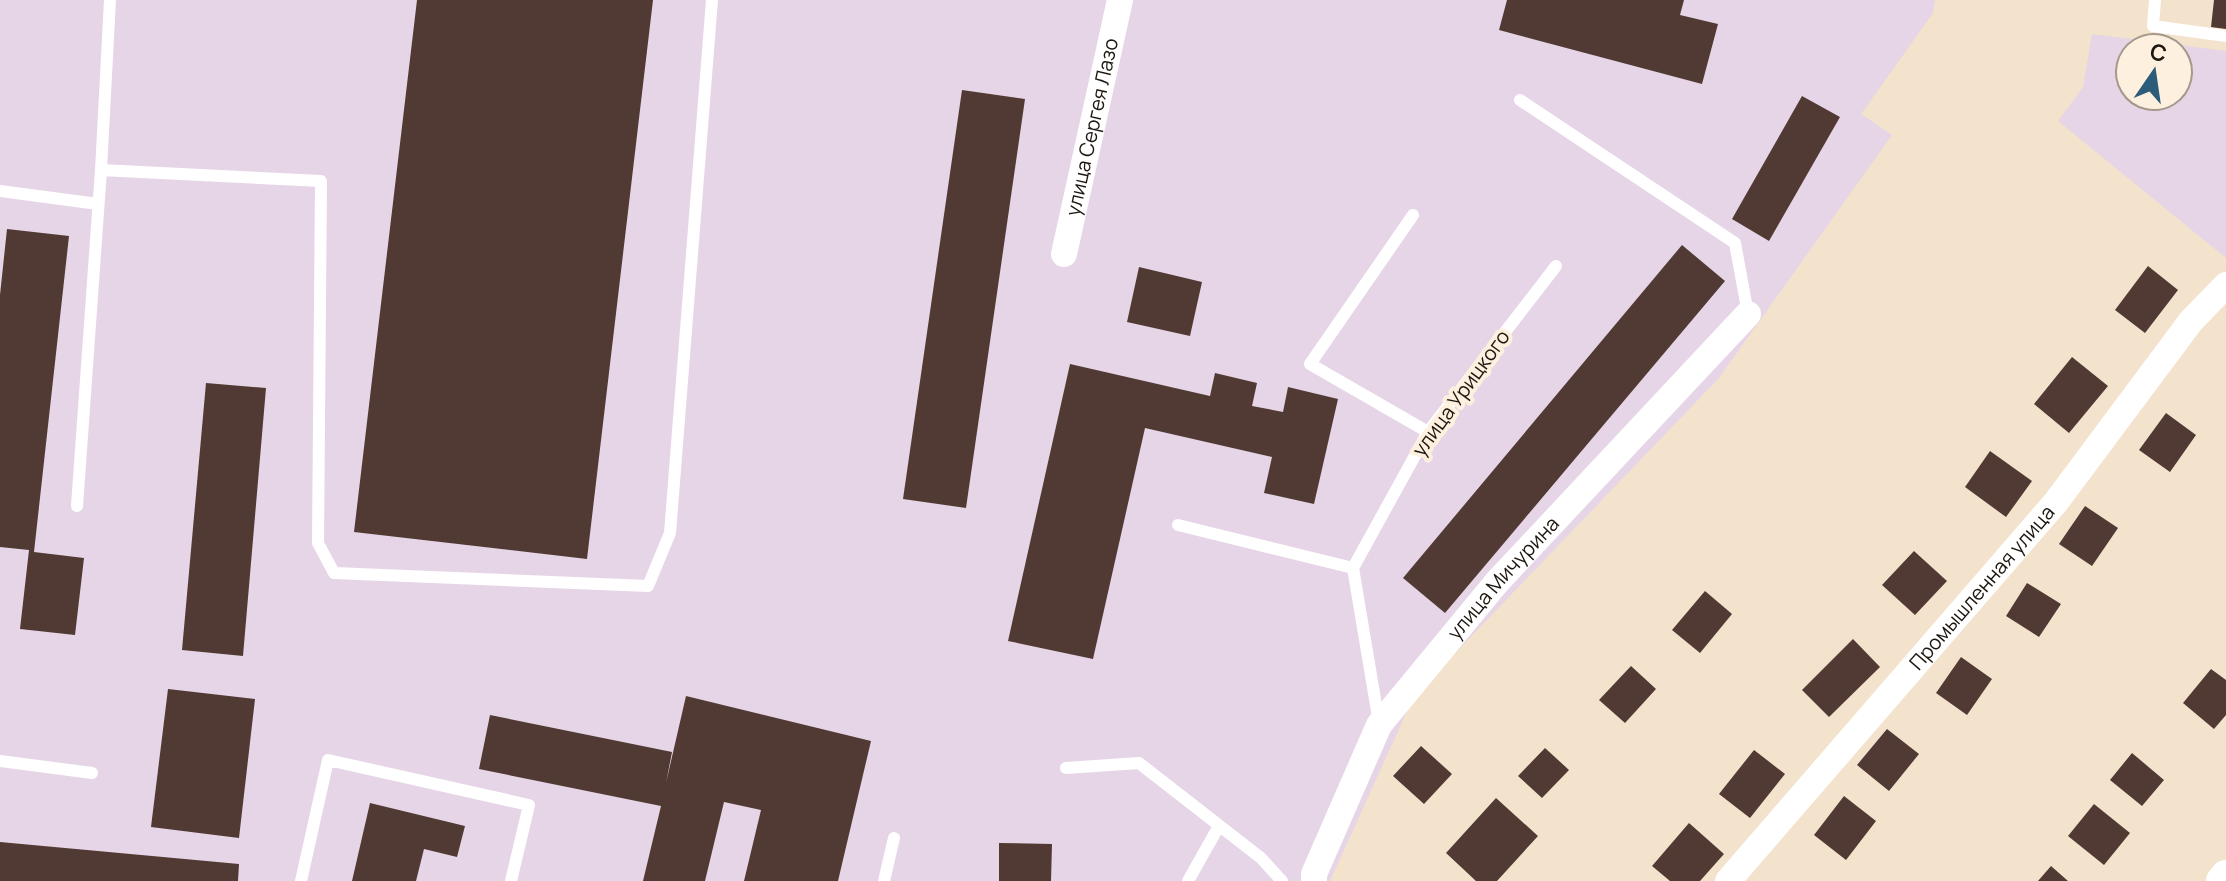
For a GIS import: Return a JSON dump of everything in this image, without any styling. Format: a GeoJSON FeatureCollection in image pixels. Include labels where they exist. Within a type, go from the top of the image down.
{"type":"FeatureCollection","features":[{"type":"Feature","properties":{"kind":"street","name":"улица Сергея Лазо"},"geometry":{"type":"LineString","coordinates":[[1064,254],[1120,0]]}},
{"type":"Feature","properties":{"kind":"street","name":"Промышленная улица"},"geometry":{"type":"LineString","coordinates":[[1728,881],[2056,502],[2191,321],[2226,285]]}},
{"type":"Feature","properties":{"kind":"street","name":"улица Мичурина"},"geometry":{"type":"LineString","coordinates":[[1314,881],[1314,874],[1379,725],[1497,582],[1748,314]]}},
{"type":"Feature","properties":{"kind":"street"},"geometry":{"type":"LineString","coordinates":[[2222,881],[2226,876]]}},
{"type":"Feature","properties":{"kind":"lane"},"geometry":{"type":"LineString","coordinates":[[77,506],[110,0]]}},
{"type":"Feature","properties":{"kind":"lane"},"geometry":{"type":"LineString","coordinates":[[101,170],[321,181],[318,543],[334,573],[648,586],[670,533],[712,0]]}},
{"type":"Feature","properties":{"kind":"lane"},"geometry":{"type":"LineString","coordinates":[[2155,0],[2153,26],[2226,36]]}},
{"type":"Feature","properties":{"kind":"lane"},"geometry":{"type":"LineString","coordinates":[[1520,100],[1735,243],[1748,314]]}},
{"type":"Feature","properties":{"kind":"lane"},"geometry":{"type":"LineString","coordinates":[[0,191],[98,204]]}},
{"type":"Feature","properties":{"kind":"lane"},"geometry":{"type":"LineString","coordinates":[[1413,215],[1310,364],[1428,432]]}},
{"type":"Feature","properties":{"kind":"lane","name":"улица Урицкого"},"geometry":{"type":"LineString","coordinates":[[1353,568],[1428,432],[1556,266]]}},
{"type":"Feature","properties":{"kind":"lane"},"geometry":{"type":"LineString","coordinates":[[1178,525],[1353,568],[1379,725]]}},
{"type":"Feature","properties":{"kind":"lane"},"geometry":{"type":"LineString","coordinates":[[301,881],[328,760],[529,805],[511,881]]}},
{"type":"Feature","properties":{"kind":"lane"},"geometry":{"type":"LineString","coordinates":[[0,761],[92,773]]}},
{"type":"Feature","properties":{"kind":"lane"},"geometry":{"type":"LineString","coordinates":[[1066,768],[1139,763],[1261,858],[1282,881]]}},
{"type":"Feature","properties":{"kind":"lane"},"geometry":{"type":"LineString","coordinates":[[1188,881],[1219,826]]}},
{"type":"Feature","properties":{"kind":"lane"},"geometry":{"type":"LineString","coordinates":[[884,881],[894,838]]}},
{"type":"Feature","properties":{"kind":"shaded area"},"geometry":{"type":"Polygon","coordinates":[[[0,0],[1935,0],[1933,13],[1861,114],[1892,135],[1719,378],[1414,696],[1330,881],[0,881],[0,0]]]}},
{"type":"Feature","properties":{"kind":"shaded area"},"geometry":{"type":"Polygon","coordinates":[[[2092,34],[2114,37],[2114,112],[2194,112],[2194,47],[2226,51],[2226,258],[2058,121],[2083,87],[2092,34]]]}},
{"type":"Feature","properties":{"kind":"building"},"geometry":{"type":"Polygon","coordinates":[[[417,0],[653,0],[587,559],[354,532],[417,0]]]}},
{"type":"Feature","properties":{"kind":"building"},"geometry":{"type":"Polygon","coordinates":[[[1507,0],[1684,0],[1680,15],[1718,24],[1702,84],[1499,30],[1507,0]]]}},
{"type":"Feature","properties":{"kind":"building"},"geometry":{"type":"Polygon","coordinates":[[[2214,0],[2226,0],[2226,29],[2211,27],[2214,0]]]}},
{"type":"Feature","properties":{"kind":"building"},"geometry":{"type":"Polygon","coordinates":[[[962,90],[1025,99],[966,508],[903,499],[962,90]]]}},
{"type":"Feature","properties":{"kind":"building"},"geometry":{"type":"Polygon","coordinates":[[[1802,96],[1840,117],[1769,241],[1732,219],[1802,96]]]}},
{"type":"Feature","properties":{"kind":"building"},"geometry":{"type":"Polygon","coordinates":[[[7,229],[69,236],[34,552],[84,558],[75,635],[20,629],[29,550],[0,547],[0,295],[7,229]]]}},
{"type":"Feature","properties":{"kind":"building"},"geometry":{"type":"Polygon","coordinates":[[[1682,245],[1725,281],[1445,613],[1403,578],[1682,245]]]}},
{"type":"Feature","properties":{"kind":"building"},"geometry":{"type":"Polygon","coordinates":[[[2148,266],[2178,290],[2145,333],[2115,310],[2148,266]]]}},
{"type":"Feature","properties":{"kind":"building"},"geometry":{"type":"Polygon","coordinates":[[[1139,267],[1202,282],[1190,336],[1127,322],[1139,267]]]}},
{"type":"Feature","properties":{"kind":"building"},"geometry":{"type":"Polygon","coordinates":[[[2072,357],[2108,386],[2069,433],[2034,404],[2072,357]]]}},
{"type":"Feature","properties":{"kind":"building"},"geometry":{"type":"Polygon","coordinates":[[[1070,364],[1210,396],[1215,373],[1257,383],[1252,406],[1283,412],[1288,387],[1338,399],[1314,504],[1264,493],[1272,457],[1145,428],[1093,659],[1008,641],[1070,364]]]}},
{"type":"Feature","properties":{"kind":"building"},"geometry":{"type":"Polygon","coordinates":[[[206,383],[266,388],[243,656],[182,650],[206,383]]]}},
{"type":"Feature","properties":{"kind":"building"},"geometry":{"type":"Polygon","coordinates":[[[2166,413],[2196,435],[2170,472],[2139,450],[2166,413]]]}},
{"type":"Feature","properties":{"kind":"building"},"geometry":{"type":"Polygon","coordinates":[[[1990,451],[2032,481],[2006,517],[1965,487],[1990,451]]]}},
{"type":"Feature","properties":{"kind":"building"},"geometry":{"type":"Polygon","coordinates":[[[2085,506],[2118,528],[2092,566],[2059,544],[2085,506]]]}},
{"type":"Feature","properties":{"kind":"building"},"geometry":{"type":"Polygon","coordinates":[[[1914,551],[1947,581],[1915,615],[1882,585],[1914,551]]]}},
{"type":"Feature","properties":{"kind":"building"},"geometry":{"type":"Polygon","coordinates":[[[2027,583],[2061,604],[2039,637],[2006,616],[2027,583]]]}},
{"type":"Feature","properties":{"kind":"building"},"geometry":{"type":"Polygon","coordinates":[[[1705,591],[1732,614],[1700,653],[1672,630],[1705,591]]]}},
{"type":"Feature","properties":{"kind":"building"},"geometry":{"type":"Polygon","coordinates":[[[1853,639],[1880,667],[1829,717],[1802,690],[1853,639]]]}},
{"type":"Feature","properties":{"kind":"building"},"geometry":{"type":"Polygon","coordinates":[[[1961,657],[1992,679],[1967,715],[1936,693],[1961,657]]]}},
{"type":"Feature","properties":{"kind":"building"},"geometry":{"type":"Polygon","coordinates":[[[1631,666],[1656,689],[1625,723],[1599,700],[1631,666]]]}},
{"type":"Feature","properties":{"kind":"building"},"geometry":{"type":"Polygon","coordinates":[[[2211,669],[2226,680],[2226,715],[2214,729],[2183,703],[2211,669]]]}},
{"type":"Feature","properties":{"kind":"building"},"geometry":{"type":"Polygon","coordinates":[[[168,689],[255,699],[239,838],[151,827],[168,689]]]}},
{"type":"Feature","properties":{"kind":"building"},"geometry":{"type":"Polygon","coordinates":[[[686,696],[871,741],[838,881],[744,881],[761,810],[724,802],[705,881],[643,881],[661,806],[479,769],[490,715],[672,752],[666,783],[686,696]]]}},
{"type":"Feature","properties":{"kind":"building"},"geometry":{"type":"Polygon","coordinates":[[[1887,729],[1919,754],[1889,791],[1857,765],[1887,729]]]}},
{"type":"Feature","properties":{"kind":"building"},"geometry":{"type":"Polygon","coordinates":[[[1421,746],[1452,774],[1424,804],[1393,776],[1421,746]]]}},
{"type":"Feature","properties":{"kind":"building"},"geometry":{"type":"Polygon","coordinates":[[[1545,748],[1569,770],[1542,798],[1518,776],[1545,748]]]}},
{"type":"Feature","properties":{"kind":"building"},"geometry":{"type":"Polygon","coordinates":[[[1754,750],[1785,774],[1750,818],[1719,794],[1754,750]]]}},
{"type":"Feature","properties":{"kind":"building"},"geometry":{"type":"Polygon","coordinates":[[[2132,753],[2164,780],[2142,806],[2110,780],[2132,753]]]}},
{"type":"Feature","properties":{"kind":"building"},"geometry":{"type":"Polygon","coordinates":[[[1844,796],[1876,821],[1846,860],[1814,835],[1844,796]]]}},
{"type":"Feature","properties":{"kind":"building"},"geometry":{"type":"Polygon","coordinates":[[[1496,798],[1538,836],[1497,881],[1476,881],[1446,853],[1496,798]]]}},
{"type":"Feature","properties":{"kind":"building"},"geometry":{"type":"Polygon","coordinates":[[[370,803],[465,826],[457,857],[424,849],[416,881],[352,881],[370,803]]]}},
{"type":"Feature","properties":{"kind":"building"},"geometry":{"type":"Polygon","coordinates":[[[2094,804],[2130,833],[2104,865],[2068,836],[2094,804]]]}},
{"type":"Feature","properties":{"kind":"building"},"geometry":{"type":"Polygon","coordinates":[[[1689,823],[1724,854],[1700,881],[1670,881],[1652,866],[1689,823]]]}},
{"type":"Feature","properties":{"kind":"building"},"geometry":{"type":"Polygon","coordinates":[[[0,842],[239,864],[238,881],[0,881],[0,842]]]}},
{"type":"Feature","properties":{"kind":"building"},"geometry":{"type":"Polygon","coordinates":[[[999,843],[1052,844],[1051,881],[999,881],[999,843]]]}},
{"type":"Feature","properties":{"kind":"building"},"geometry":{"type":"Polygon","coordinates":[[[2051,866],[2068,881],[2038,881],[2051,866]]]}}]}
